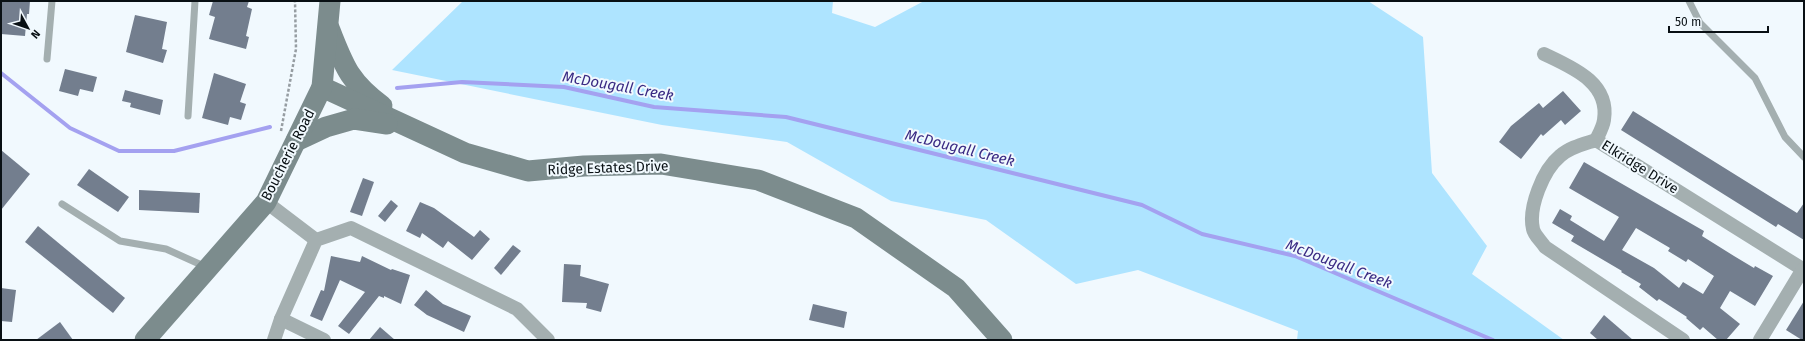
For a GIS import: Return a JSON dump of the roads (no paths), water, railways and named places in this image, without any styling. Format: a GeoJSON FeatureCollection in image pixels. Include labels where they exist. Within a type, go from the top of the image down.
{"type":"FeatureCollection","features":[{"type":"Feature","properties":{"kind":"street","name":"Boucherie Road"},"geometry":{"type":"LineString","coordinates":[[145,340],[266,202],[288,138],[322,87],[330,1]]}},
{"type":"Feature","properties":{"kind":"street"},"geometry":{"type":"LineString","coordinates":[[328,26],[351,78],[364,93],[409,127]]}},
{"type":"Feature","properties":{"kind":"street"},"geometry":{"type":"LineString","coordinates":[[1544,54],[1585,75],[1597,88],[1604,103],[1604,120],[1596,140]]}},
{"type":"Feature","properties":{"kind":"street","name":"Ridge Estates Drive"},"geometry":{"type":"LineString","coordinates":[[322,87],[465,153],[528,172],[584,166],[661,164],[758,180],[856,218],[956,288],[1002,340]]}},
{"type":"Feature","properties":{"kind":"street"},"geometry":{"type":"LineString","coordinates":[[288,138],[354,119],[409,127]]}},
{"type":"Feature","properties":{"kind":"street","name":"Elkridge Drive"},"geometry":{"type":"LineString","coordinates":[[1683,340],[1545,247],[1533,230],[1532,207],[1545,175],[1559,156],[1578,146],[1596,140],[1804,269],[1760,340]]}},
{"type":"Feature","properties":{"kind":"street"},"geometry":{"type":"LineString","coordinates":[[266,202],[316,240]]}},
{"type":"Feature","properties":{"kind":"street"},"geometry":{"type":"LineString","coordinates":[[274,340],[281,319],[316,240],[351,228],[517,309],[548,340]]}},
{"type":"Feature","properties":{"kind":"street"},"geometry":{"type":"LineString","coordinates":[[281,319],[324,340]]}},
{"type":"Feature","properties":{"kind":"lane"},"geometry":{"type":"LineString","coordinates":[[47,59],[52,1]]}},
{"type":"Feature","properties":{"kind":"lane"},"geometry":{"type":"LineString","coordinates":[[188,116],[195,1]]}},
{"type":"Feature","properties":{"kind":"lane"},"geometry":{"type":"LineString","coordinates":[[1689,1],[1700,23],[1755,78],[1785,137],[1804,157]]}},
{"type":"Feature","properties":{"kind":"lane"},"geometry":{"type":"LineString","coordinates":[[62,204],[120,241],[166,249],[208,268]]}},
{"type":"Feature","properties":{"kind":"waterway","name":"McDougall Creek"},"geometry":{"type":"LineString","coordinates":[[1,73],[70,128],[119,151],[174,151],[270,127]]}},
{"type":"Feature","properties":{"kind":"waterway","name":"McDougall Creek"},"geometry":{"type":"LineString","coordinates":[[397,88],[462,82],[564,87],[654,107],[786,117],[1142,205],[1202,234],[1295,256],[1493,340]]}}]}
